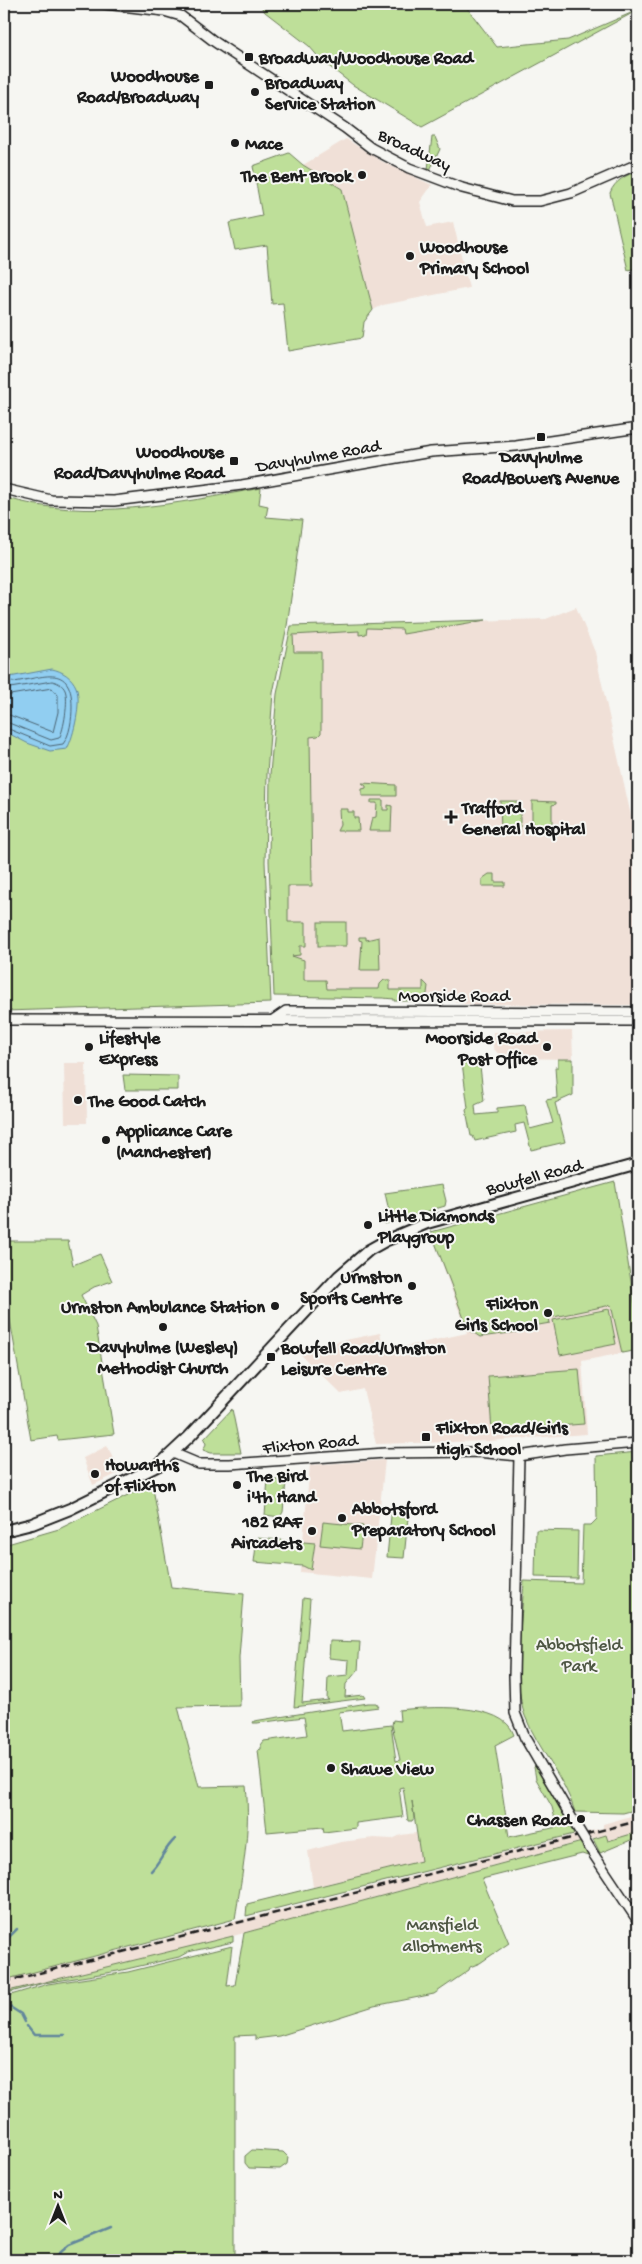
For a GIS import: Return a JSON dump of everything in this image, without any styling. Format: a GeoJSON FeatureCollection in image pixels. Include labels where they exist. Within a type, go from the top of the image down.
{"type":"FeatureCollection","features":[{"type":"Feature","properties":{"kind":"main road","name":"Bowfell Road"},"geometry":{"type":"LineString","coordinates":[[173,1454],[339,1276],[369,1250],[405,1231],[427,1223],[638,1164]]}},
{"type":"Feature","properties":{"kind":"main road"},"geometry":{"type":"LineString","coordinates":[[4,1531],[32,1524],[70,1509],[154,1467],[173,1454]]}},
{"type":"Feature","properties":{"kind":"street","name":"Broadway"},"geometry":{"type":"LineString","coordinates":[[105,4],[173,13],[204,31],[215,42],[377,152],[408,168],[462,188],[512,201],[540,201],[582,189],[638,164]]}},
{"type":"Feature","properties":{"kind":"street","name":"Davyhulme Road"},"geometry":{"type":"LineString","coordinates":[[4,489],[51,500],[114,501],[242,485],[431,452],[516,446],[638,428]]}},
{"type":"Feature","properties":{"kind":"street","name":"Moorside Road"},"geometry":{"type":"LineString","coordinates":[[4,1020],[273,1020],[348,1016],[634,1017]]}},
{"type":"Feature","properties":{"kind":"street","name":"Flixton Road"},"geometry":{"type":"LineString","coordinates":[[173,1454],[192,1462],[208,1465],[385,1453],[477,1452],[519,1456],[565,1449],[638,1442]]}},
{"type":"Feature","properties":{"kind":"street"},"geometry":{"type":"LineString","coordinates":[[519,1456],[514,1676],[515,1713],[525,1738],[577,1827],[638,1921]]}},
{"type":"Feature","properties":{"kind":"shaded area","name":"Woodhouse Primary School"},"geometry":{"type":"Polygon","coordinates":[[[346,139],[383,162],[432,185],[420,202],[427,227],[453,222],[469,288],[383,305],[373,310],[342,189],[303,165],[346,139]]]}},
{"type":"Feature","properties":{"kind":"shaded area","name":"Trafford General Hospital"},"geometry":{"type":"Polygon","coordinates":[[[576,607],[595,652],[637,843],[638,1005],[463,1004],[444,997],[429,996],[426,1001],[394,1001],[394,999],[383,998],[274,996],[269,861],[270,774],[277,694],[291,626],[546,619],[576,607]]]}},
{"type":"Feature","properties":{"kind":"shaded area"},"geometry":{"type":"Polygon","coordinates":[[[572,1031],[573,1059],[508,1058],[501,1057],[493,1048],[493,1032],[572,1031]]]}},
{"type":"Feature","properties":{"kind":"shaded area"},"geometry":{"type":"Polygon","coordinates":[[[64,1063],[86,1063],[87,1123],[65,1123],[64,1063]]]}},
{"type":"Feature","properties":{"kind":"shaded area","name":"Flixton Girls School"},"geometry":{"type":"Polygon","coordinates":[[[615,1182],[638,1325],[638,1350],[582,1361],[587,1434],[489,1441],[376,1444],[363,1389],[341,1394],[296,1350],[380,1333],[384,1351],[467,1333],[431,1232],[615,1182]]]}},
{"type":"Feature","properties":{"kind":"shaded area"},"geometry":{"type":"Polygon","coordinates":[[[107,1446],[121,1472],[93,1485],[83,1458],[107,1446]]]}},
{"type":"Feature","properties":{"kind":"shaded area","name":"Abbotsford Preparatory School"},"geometry":{"type":"Polygon","coordinates":[[[385,1460],[372,1579],[300,1572],[310,1465],[385,1460]]]}},
{"type":"Feature","properties":{"kind":"shaded area"},"geometry":{"type":"Polygon","coordinates":[[[638,1814],[638,1832],[607,1841],[605,1835],[233,1936],[4,1992],[4,1980],[603,1828],[603,1824],[638,1814]]]}},
{"type":"Feature","properties":{"kind":"shaded area"},"geometry":{"type":"Polygon","coordinates":[[[416,1833],[422,1861],[313,1887],[308,1851],[341,1842],[374,1838],[392,1839],[401,1835],[416,1833]]]}},
{"type":"Feature","properties":{"kind":"green space"},"geometry":{"type":"Polygon","coordinates":[[[259,4],[464,4],[497,47],[568,40],[638,10],[422,127],[353,85],[321,60],[309,46],[265,12],[259,4]]]}},
{"type":"Feature","properties":{"kind":"green space"},"geometry":{"type":"Polygon","coordinates":[[[432,137],[435,137],[440,149],[430,170],[428,169],[432,137]]]}},
{"type":"Feature","properties":{"kind":"green space"},"geometry":{"type":"Polygon","coordinates":[[[289,153],[303,165],[342,189],[373,310],[364,322],[362,338],[288,351],[283,303],[272,304],[267,245],[235,250],[229,223],[262,216],[253,166],[289,153]]]}},
{"type":"Feature","properties":{"kind":"green space"},"geometry":{"type":"Polygon","coordinates":[[[638,170],[638,268],[628,270],[610,193],[625,176],[638,170]]]}},
{"type":"Feature","properties":{"kind":"green space"},"geometry":{"type":"Polygon","coordinates":[[[261,488],[259,504],[268,506],[266,517],[302,520],[287,626],[273,693],[267,774],[265,862],[271,1003],[4,1011],[4,497],[35,505],[99,510],[165,504],[261,488]]]}},
{"type":"Feature","properties":{"kind":"green space"},"geometry":{"type":"Polygon","coordinates":[[[486,620],[403,634],[402,629],[367,628],[366,634],[359,635],[359,631],[293,635],[294,652],[321,652],[321,733],[318,736],[310,737],[312,886],[288,886],[288,922],[306,922],[306,946],[300,946],[300,955],[292,956],[304,960],[304,980],[326,980],[327,989],[379,989],[380,984],[384,980],[390,980],[390,990],[423,990],[423,981],[428,986],[426,1001],[394,1001],[394,999],[383,998],[274,996],[269,861],[270,774],[277,694],[291,626],[486,620]]]}},
{"type":"Feature","properties":{"kind":"green space"},"geometry":{"type":"Polygon","coordinates":[[[362,783],[396,785],[396,796],[362,796],[362,789],[366,788],[366,786],[362,783]]]}},
{"type":"Feature","properties":{"kind":"green space"},"geometry":{"type":"Polygon","coordinates":[[[371,800],[383,800],[383,810],[388,810],[388,805],[392,806],[391,831],[369,831],[372,818],[376,817],[377,803],[371,803],[371,800]]]}},
{"type":"Feature","properties":{"kind":"green space"},"geometry":{"type":"Polygon","coordinates":[[[500,801],[517,801],[515,810],[520,811],[520,831],[501,831],[500,801]]]}},
{"type":"Feature","properties":{"kind":"green space"},"geometry":{"type":"Polygon","coordinates":[[[532,801],[556,802],[556,804],[552,805],[552,831],[532,831],[532,801]]]}},
{"type":"Feature","properties":{"kind":"green space"},"geometry":{"type":"Polygon","coordinates":[[[339,809],[348,809],[348,812],[354,812],[354,818],[358,818],[359,831],[337,831],[340,825],[339,809]]]}},
{"type":"Feature","properties":{"kind":"green space"},"geometry":{"type":"Polygon","coordinates":[[[489,874],[495,874],[495,882],[505,882],[505,886],[482,886],[482,879],[489,874]]]}},
{"type":"Feature","properties":{"kind":"green space"},"geometry":{"type":"Polygon","coordinates":[[[318,922],[346,922],[346,946],[318,946],[318,922]]]}},
{"type":"Feature","properties":{"kind":"green space"},"geometry":{"type":"Polygon","coordinates":[[[359,937],[366,937],[366,940],[379,937],[380,970],[360,970],[362,941],[359,940],[359,937]]]}},
{"type":"Feature","properties":{"kind":"green space"},"geometry":{"type":"Polygon","coordinates":[[[558,1059],[573,1059],[573,1095],[555,1103],[565,1142],[531,1150],[524,1123],[515,1125],[516,1132],[475,1141],[473,1136],[471,1136],[466,1110],[468,1108],[462,1063],[473,1063],[473,1067],[480,1066],[484,1101],[475,1105],[476,1115],[497,1113],[497,1108],[525,1105],[530,1129],[553,1123],[546,1100],[557,1098],[555,1067],[558,1067],[558,1059]]]}},
{"type":"Feature","properties":{"kind":"green space"},"geometry":{"type":"Polygon","coordinates":[[[123,1075],[178,1076],[178,1090],[125,1090],[123,1075]]]}},
{"type":"Feature","properties":{"kind":"green space"},"geometry":{"type":"Polygon","coordinates":[[[615,1182],[638,1325],[638,1350],[622,1353],[611,1305],[549,1318],[550,1323],[533,1326],[533,1330],[480,1337],[468,1329],[431,1232],[615,1182]]]}},
{"type":"Feature","properties":{"kind":"green space"},"geometry":{"type":"Polygon","coordinates":[[[442,1185],[446,1201],[445,1206],[385,1224],[383,1213],[389,1211],[385,1193],[442,1185]]]}},
{"type":"Feature","properties":{"kind":"green space"},"geometry":{"type":"Polygon","coordinates":[[[4,1241],[68,1241],[73,1265],[100,1254],[112,1281],[94,1287],[81,1295],[96,1326],[114,1434],[58,1440],[57,1436],[31,1440],[4,1286],[4,1241]]]}},
{"type":"Feature","properties":{"kind":"green space"},"geometry":{"type":"Polygon","coordinates":[[[609,1309],[616,1344],[560,1355],[553,1320],[609,1309]]]}},
{"type":"Feature","properties":{"kind":"green space"},"geometry":{"type":"Polygon","coordinates":[[[579,1369],[584,1424],[492,1431],[488,1376],[579,1369]]]}},
{"type":"Feature","properties":{"kind":"green space"},"geometry":{"type":"Polygon","coordinates":[[[232,1409],[241,1453],[211,1453],[203,1450],[206,1444],[204,1439],[232,1409]]]}},
{"type":"Feature","properties":{"kind":"green space","name":"Abbotsfield Park"},"geometry":{"type":"Polygon","coordinates":[[[638,1452],[638,1809],[623,1813],[575,1812],[565,1787],[530,1728],[521,1702],[518,1668],[524,1581],[581,1583],[583,1525],[591,1525],[597,1519],[596,1456],[638,1452]]]}},
{"type":"Feature","properties":{"kind":"green space"},"geometry":{"type":"Polygon","coordinates":[[[268,1479],[286,1481],[283,1512],[280,1517],[265,1515],[268,1479]]]}},
{"type":"Feature","properties":{"kind":"green space"},"geometry":{"type":"Polygon","coordinates":[[[152,1483],[171,1587],[244,1594],[239,1658],[240,1706],[178,1707],[199,1787],[246,1786],[247,1836],[235,1919],[4,1980],[4,1545],[59,1529],[152,1483]]]}},
{"type":"Feature","properties":{"kind":"green space"},"geometry":{"type":"Polygon","coordinates":[[[392,1506],[409,1508],[404,1558],[387,1557],[392,1506]]]}},
{"type":"Feature","properties":{"kind":"green space"},"geometry":{"type":"Polygon","coordinates":[[[323,1522],[363,1526],[360,1549],[320,1545],[323,1522]]]}},
{"type":"Feature","properties":{"kind":"green space"},"geometry":{"type":"Polygon","coordinates":[[[536,1530],[578,1531],[577,1578],[535,1577],[536,1530]]]}},
{"type":"Feature","properties":{"kind":"green space"},"geometry":{"type":"Polygon","coordinates":[[[257,1538],[315,1543],[311,1570],[303,1566],[254,1562],[257,1538]]]}},
{"type":"Feature","properties":{"kind":"green space"},"geometry":{"type":"Polygon","coordinates":[[[303,1598],[310,1599],[302,1703],[329,1700],[327,1699],[328,1677],[348,1675],[349,1660],[329,1658],[330,1641],[360,1642],[358,1670],[346,1684],[345,1697],[363,1695],[365,1698],[294,1707],[303,1598]]]}},
{"type":"Feature","properties":{"kind":"green space"},"geometry":{"type":"Polygon","coordinates":[[[376,1703],[379,1707],[339,1712],[342,1731],[391,1725],[396,1761],[400,1760],[392,1725],[393,1720],[400,1721],[399,1710],[427,1708],[462,1709],[480,1711],[495,1716],[507,1724],[514,1735],[495,1745],[509,1837],[557,1827],[552,1807],[536,1779],[534,1767],[536,1765],[574,1834],[246,1916],[247,1904],[421,1861],[412,1801],[414,1818],[412,1821],[408,1821],[403,1787],[399,1788],[403,1817],[356,1823],[356,1828],[324,1832],[323,1827],[267,1832],[258,1750],[261,1749],[264,1741],[307,1735],[304,1717],[253,1723],[254,1721],[376,1703]]]}},
{"type":"Feature","properties":{"kind":"green space"},"geometry":{"type":"Polygon","coordinates":[[[638,1832],[638,1837],[600,1853],[593,1839],[606,1835],[608,1841],[638,1832]]]}},
{"type":"Feature","properties":{"kind":"green space","name":"Mansfield allotments"},"geometry":{"type":"Polygon","coordinates":[[[582,1842],[591,1857],[582,1854],[482,1879],[509,1943],[480,1963],[470,1967],[469,1970],[434,1994],[374,2006],[279,2036],[255,2039],[255,2035],[235,2036],[235,2260],[4,2260],[4,1997],[48,1984],[128,1972],[232,1946],[227,1986],[235,1985],[244,1933],[582,1842]]]}},
{"type":"Feature","properties":{"kind":"green space"},"geometry":{"type":"Polygon","coordinates":[[[233,1936],[233,1942],[188,1952],[179,1957],[118,1971],[44,1983],[4,1994],[4,1992],[233,1936]]]}},
{"type":"Feature","properties":{"kind":"green space"},"geometry":{"type":"Polygon","coordinates":[[[252,2150],[283,2152],[288,2157],[287,2164],[280,2169],[249,2168],[245,2163],[245,2156],[252,2150]]]}},
{"type":"Feature","properties":{"kind":"water"},"geometry":{"type":"Polygon","coordinates":[[[52,669],[63,673],[72,680],[78,693],[78,709],[75,727],[67,749],[50,751],[27,743],[4,731],[4,678],[52,669]]]}},
{"type":"Feature","properties":{"kind":"waterway"},"geometry":{"type":"LineString","coordinates":[[151,1871],[175,1839]]}},
{"type":"Feature","properties":{"kind":"waterway"},"geometry":{"type":"LineString","coordinates":[[4,1942],[17,1929]]}},
{"type":"Feature","properties":{"kind":"waterway"},"geometry":{"type":"LineString","coordinates":[[7,2005],[21,2014],[25,2022]]}},
{"type":"Feature","properties":{"kind":"waterway"},"geometry":{"type":"LineString","coordinates":[[27,2026],[34,2035],[64,2035]]}},
{"type":"Feature","properties":{"kind":"waterway"},"geometry":{"type":"LineString","coordinates":[[53,2259],[69,2245],[111,2228]]}},
{"type":"Feature","properties":{"kind":"railway"},"geometry":{"type":"LineString","coordinates":[[4,1982],[638,1821]]}},
{"type":"Feature","properties":{"kind":"place","name":"Broadway/Woodhouse Road"},"geometry":{"type":"Point","coordinates":[249,57]}},
{"type":"Feature","properties":{"kind":"place","name":"Woodhouse Road/Broadway"},"geometry":{"type":"Point","coordinates":[209,85]}},
{"type":"Feature","properties":{"kind":"place","name":"Broadway Service Station"},"geometry":{"type":"Point","coordinates":[255,92]}},
{"type":"Feature","properties":{"kind":"place","name":"Mace"},"geometry":{"type":"Point","coordinates":[235,143]}},
{"type":"Feature","properties":{"kind":"place","name":"The Bent Brook"},"geometry":{"type":"Point","coordinates":[362,175]}},
{"type":"Feature","properties":{"kind":"place","name":"Woodhouse Primary School"},"geometry":{"type":"Point","coordinates":[410,256]}},
{"type":"Feature","properties":{"kind":"place","name":"Davyhulme Road/Bowers Avenue"},"geometry":{"type":"Point","coordinates":[541,437]}},
{"type":"Feature","properties":{"kind":"place","name":"Woodhouse Road/Davyhulme Road"},"geometry":{"type":"Point","coordinates":[234,461]}},
{"type":"Feature","properties":{"kind":"place","name":"Trafford General Hospital"},"geometry":{"type":"Point","coordinates":[451,817]}},
{"type":"Feature","properties":{"kind":"place","name":"Lifestyle Express"},"geometry":{"type":"Point","coordinates":[89,1047]}},
{"type":"Feature","properties":{"kind":"place","name":"Moorside Road Post Office"},"geometry":{"type":"Point","coordinates":[547,1047]}},
{"type":"Feature","properties":{"kind":"place","name":"The Good Catch"},"geometry":{"type":"Point","coordinates":[78,1100]}},
{"type":"Feature","properties":{"kind":"place","name":"Applicance Care (Manchester)"},"geometry":{"type":"Point","coordinates":[106,1140]}},
{"type":"Feature","properties":{"kind":"place","name":"Little Diamonds Playgroup"},"geometry":{"type":"Point","coordinates":[368,1225]}},
{"type":"Feature","properties":{"kind":"place","name":"Urmston Sports Centre"},"geometry":{"type":"Point","coordinates":[412,1286]}},
{"type":"Feature","properties":{"kind":"place","name":"Urmston Ambulance Station"},"geometry":{"type":"Point","coordinates":[275,1306]}},
{"type":"Feature","properties":{"kind":"place","name":"Flixton Girls School"},"geometry":{"type":"Point","coordinates":[548,1313]}},
{"type":"Feature","properties":{"kind":"place","name":"Davyhulme (Wesley) Methodist Church"},"geometry":{"type":"Point","coordinates":[163,1327]}},
{"type":"Feature","properties":{"kind":"place","name":"Bowfell Road/Urmston Leisure Centre"},"geometry":{"type":"Point","coordinates":[271,1357]}},
{"type":"Feature","properties":{"kind":"place","name":"Flixton Road/Girls High School"},"geometry":{"type":"Point","coordinates":[426,1437]}},
{"type":"Feature","properties":{"kind":"place","name":"Howarths of Flixton"},"geometry":{"type":"Point","coordinates":[95,1474]}},
{"type":"Feature","properties":{"kind":"place","name":"The Bird i'th Hand"},"geometry":{"type":"Point","coordinates":[237,1485]}},
{"type":"Feature","properties":{"kind":"place","name":"Abbotsford Preparatory School"},"geometry":{"type":"Point","coordinates":[342,1518]}},
{"type":"Feature","properties":{"kind":"place","name":"182 RAF Aircadets"},"geometry":{"type":"Point","coordinates":[312,1531]}},
{"type":"Feature","properties":{"kind":"place","name":"Shawe View"},"geometry":{"type":"Point","coordinates":[331,1768]}},
{"type":"Feature","properties":{"kind":"place","name":"Chassen Road"},"geometry":{"type":"Point","coordinates":[581,1819]}}]}
